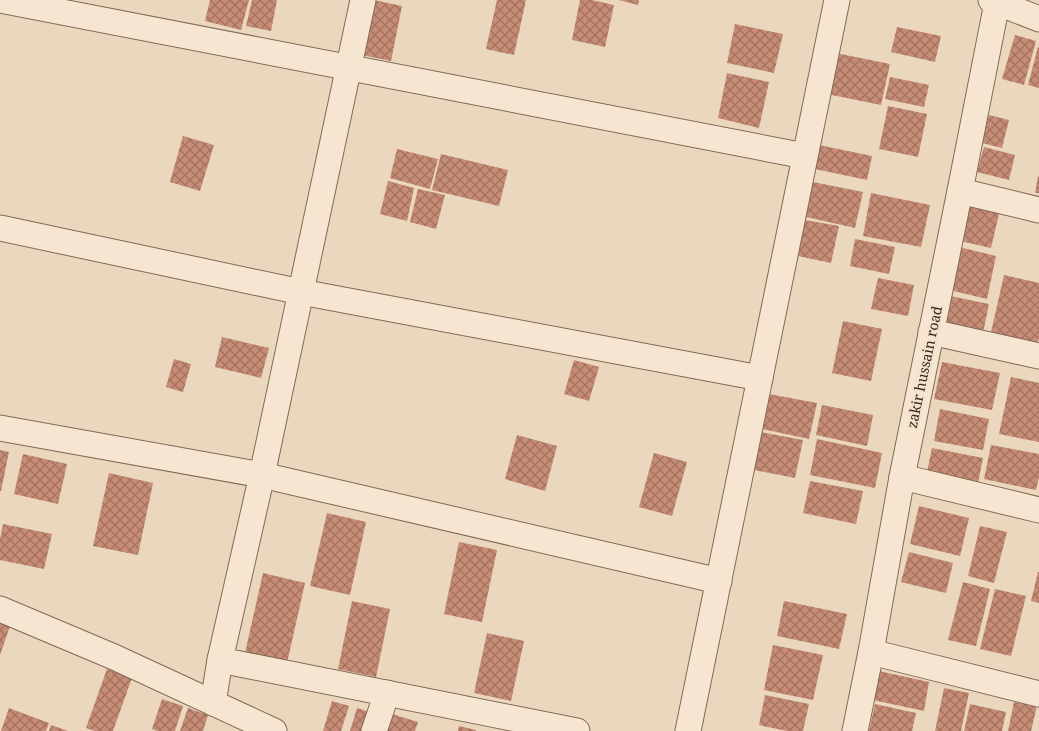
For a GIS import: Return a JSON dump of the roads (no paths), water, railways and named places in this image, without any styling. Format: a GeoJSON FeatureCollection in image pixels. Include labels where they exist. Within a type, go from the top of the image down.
{"type":"FeatureCollection","features":[{"type":"Feature","properties":{"kind":"street"},"geometry":{"type":"LineString","coordinates":[[0,0],[805,156]]}},
{"type":"Feature","properties":{"kind":"street"},"geometry":{"type":"LineString","coordinates":[[213,703],[220,660],[262,475],[363,0]]}},
{"type":"Feature","properties":{"kind":"street"},"geometry":{"type":"LineString","coordinates":[[688,731],[837,0]]}},
{"type":"Feature","properties":{"kind":"street","name":"zakir hussain road"},"geometry":{"type":"LineString","coordinates":[[854,731],[871,652],[902,476],[960,191],[994,2],[1039,19]]}},
{"type":"Feature","properties":{"kind":"street"},"geometry":{"type":"LineString","coordinates":[[960,191],[1039,210]]}},
{"type":"Feature","properties":{"kind":"street"},"geometry":{"type":"LineString","coordinates":[[0,228],[301,292],[760,378]]}},
{"type":"Feature","properties":{"kind":"street"},"geometry":{"type":"LineString","coordinates":[[931,332],[1039,356]]}},
{"type":"Feature","properties":{"kind":"street"},"geometry":{"type":"LineString","coordinates":[[0,428],[262,475],[719,580]]}},
{"type":"Feature","properties":{"kind":"street"},"geometry":{"type":"LineString","coordinates":[[902,476],[1039,510]]}},
{"type":"Feature","properties":{"kind":"street"},"geometry":{"type":"LineString","coordinates":[[0,609],[114,657],[274,731]]}},
{"type":"Feature","properties":{"kind":"street"},"geometry":{"type":"LineString","coordinates":[[871,652],[1039,694]]}},
{"type":"Feature","properties":{"kind":"street"},"geometry":{"type":"LineString","coordinates":[[220,660],[577,731]]}},
{"type":"Feature","properties":{"kind":"street"},"geometry":{"type":"LineString","coordinates":[[374,731],[387,693]]}}]}
